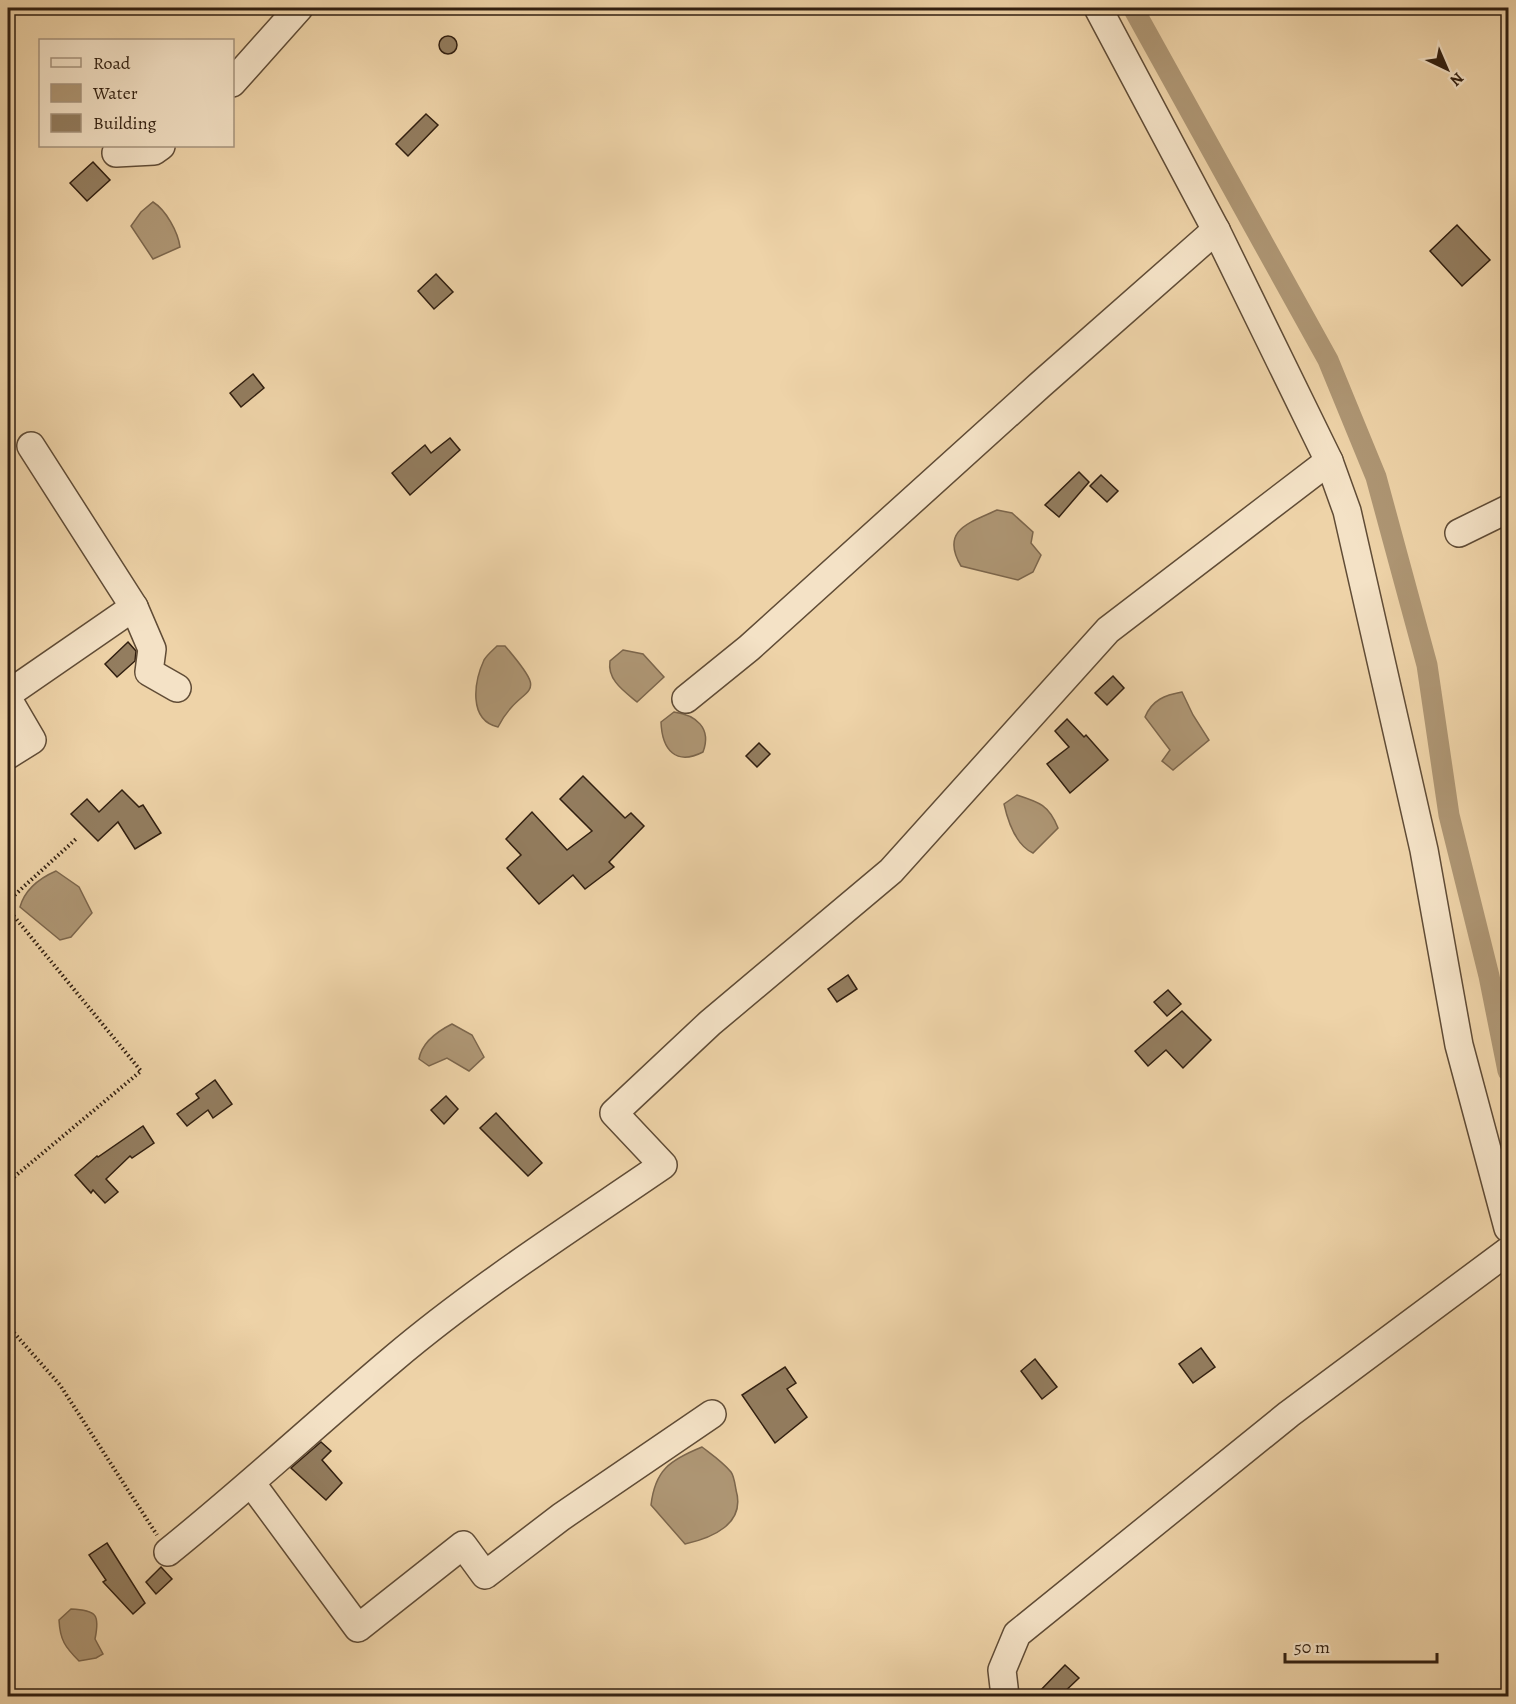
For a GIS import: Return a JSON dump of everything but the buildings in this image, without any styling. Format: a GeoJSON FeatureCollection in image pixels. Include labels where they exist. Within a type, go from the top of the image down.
{"type":"FeatureCollection","features":[{"type":"Feature","properties":{"kind":"street"},"geometry":{"type":"LineString","coordinates":[[234,81],[299,8]]}},
{"type":"Feature","properties":{"kind":"street"},"geometry":{"type":"LineString","coordinates":[[1098,8],[1216,230],[1329,461],[1347,512],[1424,850],[1459,1045],[1494,1183],[1509,1228]]}},
{"type":"Feature","properties":{"kind":"street"},"geometry":{"type":"LineString","coordinates":[[116,153],[154,151],[160,147]]}},
{"type":"Feature","properties":{"kind":"street"},"geometry":{"type":"LineString","coordinates":[[686,699],[749,648],[1040,385],[1216,230]]}},
{"type":"Feature","properties":{"kind":"street"},"geometry":{"type":"LineString","coordinates":[[31,446],[134,607],[152,649],[150,672],[177,688]]}},
{"type":"Feature","properties":{"kind":"street"},"geometry":{"type":"LineString","coordinates":[[168,1552],[252,1484],[393,1359],[522,1262],[663,1165],[614,1113],[710,1023],[891,871],[1108,630],[1329,461]]}},
{"type":"Feature","properties":{"kind":"street"},"geometry":{"type":"LineString","coordinates":[[1459,533],[1509,509]]}},
{"type":"Feature","properties":{"kind":"street"},"geometry":{"type":"LineString","coordinates":[[8,694],[134,607]]}},
{"type":"Feature","properties":{"kind":"street"},"geometry":{"type":"LineString","coordinates":[[8,699],[32,740],[8,755]]}},
{"type":"Feature","properties":{"kind":"street"},"geometry":{"type":"LineString","coordinates":[[1005,1696],[1002,1670],[1017,1634],[1281,1420],[1509,1251]]}},
{"type":"Feature","properties":{"kind":"street"},"geometry":{"type":"LineString","coordinates":[[252,1484],[358,1628],[464,1545],[484,1575],[605,1486],[712,1414]]}},
{"type":"Feature","properties":{"kind":"path"},"geometry":{"type":"LineString","coordinates":[[8,901],[76,839]]}},
{"type":"Feature","properties":{"kind":"path"},"geometry":{"type":"LineString","coordinates":[[8,909],[141,1071],[8,1182]]}},
{"type":"Feature","properties":{"kind":"path"},"geometry":{"type":"LineString","coordinates":[[8,1326],[60,1385],[168,1552]]}},
{"type":"Feature","properties":{"kind":"water"},"geometry":{"type":"Polygon","coordinates":[[[153,202],[171,222],[180,247],[153,259],[131,226],[141,212],[153,202]]]}},
{"type":"Feature","properties":{"kind":"water"},"geometry":{"type":"Polygon","coordinates":[[[997,510],[1012,513],[1033,532],[1031,543],[1041,555],[1033,572],[1018,580],[961,566],[955,554],[954,544],[961,529],[997,510]]]}},
{"type":"Feature","properties":{"kind":"water"},"geometry":{"type":"Polygon","coordinates":[[[497,646],[505,646],[520,664],[531,684],[529,690],[507,712],[498,727],[488,723],[482,717],[476,699],[478,679],[484,660],[497,646]]]}},
{"type":"Feature","properties":{"kind":"water"},"geometry":{"type":"Polygon","coordinates":[[[623,650],[643,654],[664,677],[637,702],[627,694],[611,674],[610,661],[623,650]]]}},
{"type":"Feature","properties":{"kind":"water"},"geometry":{"type":"Polygon","coordinates":[[[1182,692],[1209,740],[1173,770],[1162,761],[1170,750],[1145,717],[1155,702],[1182,692]]]}},
{"type":"Feature","properties":{"kind":"water"},"geometry":{"type":"Polygon","coordinates":[[[674,712],[689,716],[700,724],[705,736],[703,752],[685,757],[672,753],[664,740],[661,722],[674,712]]]}},
{"type":"Feature","properties":{"kind":"water"},"geometry":{"type":"Polygon","coordinates":[[[1017,795],[1047,809],[1058,828],[1033,853],[1017,839],[1004,804],[1017,795]]]}},
{"type":"Feature","properties":{"kind":"water"},"geometry":{"type":"Polygon","coordinates":[[[56,871],[79,887],[92,913],[71,937],[60,940],[20,907],[25,895],[34,885],[56,871]]]}},
{"type":"Feature","properties":{"kind":"water"},"geometry":{"type":"Polygon","coordinates":[[[452,1024],[472,1035],[484,1057],[469,1071],[447,1058],[429,1066],[419,1059],[427,1042],[452,1024]]]}},
{"type":"Feature","properties":{"kind":"water"},"geometry":{"type":"Polygon","coordinates":[[[702,1447],[732,1474],[738,1502],[736,1512],[724,1528],[706,1538],[685,1544],[651,1505],[653,1493],[660,1475],[666,1468],[681,1457],[702,1447]]]}},
{"type":"Feature","properties":{"kind":"water"},"geometry":{"type":"Polygon","coordinates":[[[71,1609],[95,1615],[97,1624],[95,1639],[103,1654],[96,1658],[79,1661],[67,1647],[62,1638],[59,1620],[71,1609]]]}},
{"type":"Feature","properties":{"kind":"waterway"},"geometry":{"type":"LineString","coordinates":[[1133,8],[1328,360],[1376,477],[1427,665],[1449,815],[1489,976],[1508,1071]]}}]}
